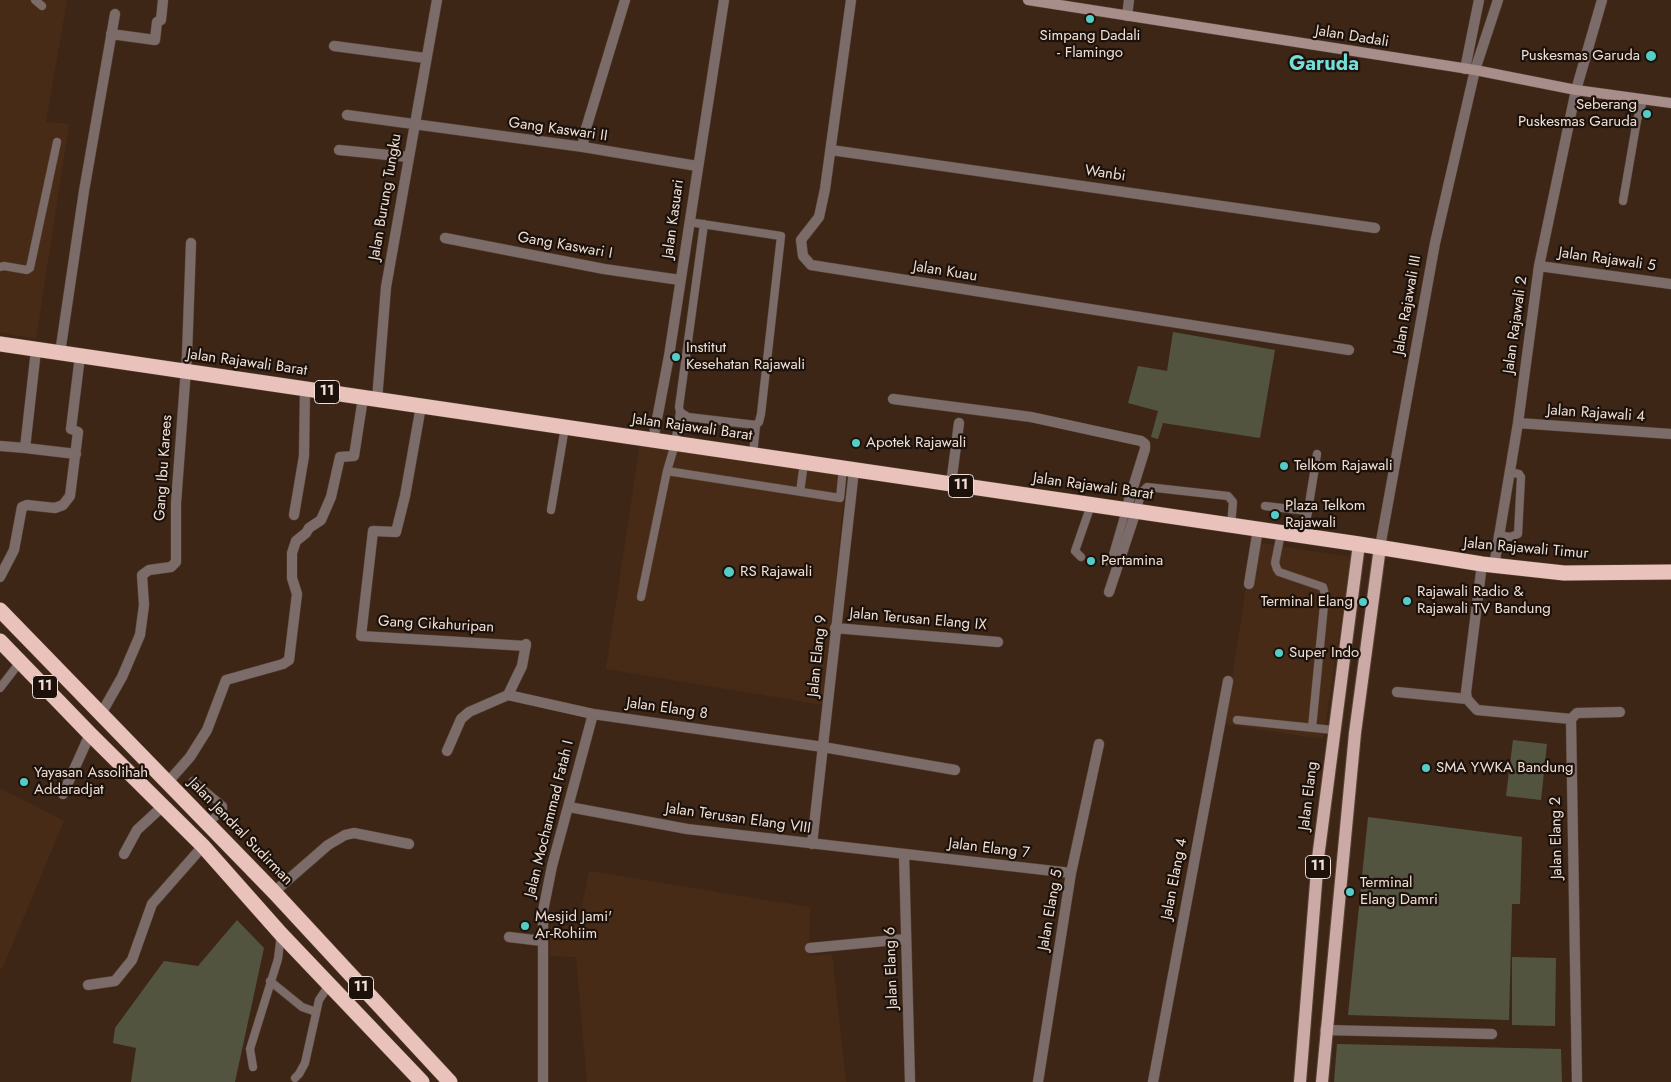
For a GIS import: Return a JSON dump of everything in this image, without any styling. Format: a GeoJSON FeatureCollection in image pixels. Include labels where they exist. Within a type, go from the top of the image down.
{"type":"FeatureCollection","features":[{"type":"Feature","properties":{"kind":"highway","name":"Jalan Rajawali Barat"},"geometry":{"type":"LineString","coordinates":[[0,344],[1380,547]]}},
{"type":"Feature","properties":{"kind":"highway","name":"Jalan Rajawali Timur"},"geometry":{"type":"LineString","coordinates":[[1380,547],[1488,565],[1564,573],[1671,572]]}},
{"type":"Feature","properties":{"kind":"highway","name":"Jalan Jendral Sudirman"},"geometry":{"type":"LineString","coordinates":[[0,610],[274,892],[344,970],[450,1082]]}},
{"type":"Feature","properties":{"kind":"highway","name":"11"},"geometry":{"type":"LineString","coordinates":[[0,640],[90,734],[203,846],[260,908],[281,934],[422,1082]]}},
{"type":"Feature","properties":{"kind":"highway"},"geometry":{"type":"LineString","coordinates":[[90,734],[101,714]]}},
{"type":"Feature","properties":{"kind":"highway"},"geometry":{"type":"LineString","coordinates":[[260,908],[274,892]]}},
{"type":"Feature","properties":{"kind":"highway"},"geometry":{"type":"LineString","coordinates":[[329,985],[344,970]]}},
{"type":"Feature","properties":{"kind":"main road","name":"Jalan Elang"},"geometry":{"type":"LineString","coordinates":[[1300,1082],[1318,858],[1333,730],[1359,544]]}},
{"type":"Feature","properties":{"kind":"main road","name":"11"},"geometry":{"type":"LineString","coordinates":[[1322,1082],[1325,1030],[1355,733],[1380,547]]}},
{"type":"Feature","properties":{"kind":"street"},"geometry":{"type":"LineString","coordinates":[[111,34],[155,40],[157,22],[161,20],[163,0]]}},
{"type":"Feature","properties":{"kind":"street","name":"Jalan Burung Tungku"},"geometry":{"type":"LineString","coordinates":[[168,782],[190,756],[207,730],[226,680],[283,664],[289,660],[297,594],[292,578],[292,553],[296,540],[306,533],[309,528],[322,520],[332,497],[340,458],[354,456],[370,399],[386,287],[425,58],[437,0]]}},
{"type":"Feature","properties":{"kind":"street"},"geometry":{"type":"LineString","coordinates":[[583,147],[584,136],[625,0]]}},
{"type":"Feature","properties":{"kind":"street","name":"Jalan Kasuari"},"geometry":{"type":"LineString","coordinates":[[653,440],[669,356],[723,0]]}},
{"type":"Feature","properties":{"kind":"street","name":"Jalan Kuau"},"geometry":{"type":"LineString","coordinates":[[851,0],[826,189],[818,216],[801,240],[803,256],[811,265],[1349,350]]}},
{"type":"Feature","properties":{"kind":"street","name":"Jalan Dadali"},"geometry":{"type":"LineString","coordinates":[[1028,0],[1470,69],[1643,101],[1671,103]]}},
{"type":"Feature","properties":{"kind":"street"},"geometry":{"type":"LineString","coordinates":[[1127,16],[1129,0]]}},
{"type":"Feature","properties":{"kind":"street"},"geometry":{"type":"LineString","coordinates":[[1470,69],[1479,0]]}},
{"type":"Feature","properties":{"kind":"street"},"geometry":{"type":"LineString","coordinates":[[1470,69],[1479,59],[1498,0]]}},
{"type":"Feature","properties":{"kind":"street","name":"Jalan Rajawali 2"},"geometry":{"type":"LineString","coordinates":[[1488,565],[1498,535],[1518,423],[1539,266],[1576,90],[1602,0]]}},
{"type":"Feature","properties":{"kind":"street"},"geometry":{"type":"LineString","coordinates":[[60,353],[84,191],[114,14]]}},
{"type":"Feature","properties":{"kind":"street"},"geometry":{"type":"LineString","coordinates":[[334,46],[425,58]]}},
{"type":"Feature","properties":{"kind":"street","name":"Jalan Rajawali III"},"geometry":{"type":"LineString","coordinates":[[1380,547],[1435,243],[1470,69]]}},
{"type":"Feature","properties":{"kind":"street","name":"Gang Kaswari II"},"geometry":{"type":"LineString","coordinates":[[347,115],[414,122],[697,166]]}},
{"type":"Feature","properties":{"kind":"street"},"geometry":{"type":"LineString","coordinates":[[339,150],[408,157]]}},
{"type":"Feature","properties":{"kind":"street","name":"Wanbi"},"geometry":{"type":"LineString","coordinates":[[831,150],[1375,228]]}},
{"type":"Feature","properties":{"kind":"street","name":"Gang Kaswari I"},"geometry":{"type":"LineString","coordinates":[[445,238],[604,270],[680,280]]}},
{"type":"Feature","properties":{"kind":"street","name":"Gang Ibu Karees"},"geometry":{"type":"LineString","coordinates":[[101,714],[122,677],[140,635],[144,605],[142,575],[149,570],[174,565],[177,554],[175,537],[186,372],[191,243]]}},
{"type":"Feature","properties":{"kind":"street","name":"Jalan Rajawali 5"},"geometry":{"type":"LineString","coordinates":[[1539,266],[1671,284]]}},
{"type":"Feature","properties":{"kind":"street"},"geometry":{"type":"LineString","coordinates":[[25,448],[36,350]]}},
{"type":"Feature","properties":{"kind":"street"},"geometry":{"type":"LineString","coordinates":[[0,577],[14,550],[22,507],[27,505],[55,508],[68,501],[78,432],[71,429],[80,356]]}},
{"type":"Feature","properties":{"kind":"street"},"geometry":{"type":"LineString","coordinates":[[294,515],[304,456],[305,389]]}},
{"type":"Feature","properties":{"kind":"street"},"geometry":{"type":"LineString","coordinates":[[893,399],[1031,417],[1141,440],[1145,444],[1145,449],[1131,511],[1109,592]]}},
{"type":"Feature","properties":{"kind":"street","name":"Gang Cikahuripan"},"geometry":{"type":"LineString","coordinates":[[421,406],[396,532],[373,531],[361,636],[526,645],[522,666],[508,695]]}},
{"type":"Feature","properties":{"kind":"street"},"geometry":{"type":"LineString","coordinates":[[951,484],[959,423]]}},
{"type":"Feature","properties":{"kind":"street","name":"Jalan Rajawali 4"},"geometry":{"type":"LineString","coordinates":[[1518,423],[1671,434]]}},
{"type":"Feature","properties":{"kind":"street"},"geometry":{"type":"LineString","coordinates":[[0,446],[76,454]]}},
{"type":"Feature","properties":{"kind":"street","name":"Jalan Elang 9"},"geometry":{"type":"LineString","coordinates":[[812,844],[824,747],[849,469]]}},
{"type":"Feature","properties":{"kind":"street"},"geometry":{"type":"LineString","coordinates":[[1249,584],[1258,529]]}},
{"type":"Feature","properties":{"kind":"street"},"geometry":{"type":"LineString","coordinates":[[1488,565],[1466,692],[1467,700],[1477,710],[1571,719],[1577,713],[1620,712]]}},
{"type":"Feature","properties":{"kind":"street","name":"Jalan Terusan Elang IX"},"geometry":{"type":"LineString","coordinates":[[835,628],[998,642]]}},
{"type":"Feature","properties":{"kind":"street","name":"Jalan Elang 4"},"geometry":{"type":"LineString","coordinates":[[1153,1082],[1228,681]]}},
{"type":"Feature","properties":{"kind":"street"},"geometry":{"type":"LineString","coordinates":[[1397,692],[1467,700]]}},
{"type":"Feature","properties":{"kind":"street"},"geometry":{"type":"LineString","coordinates":[[447,751],[461,719],[468,712],[508,695]]}},
{"type":"Feature","properties":{"kind":"street","name":"Jalan Elang 8"},"geometry":{"type":"LineString","coordinates":[[508,695],[593,714],[824,747],[955,770]]}},
{"type":"Feature","properties":{"kind":"street","name":"Jalan Mochammad Fatah I"},"geometry":{"type":"LineString","coordinates":[[543,1082],[542,911],[552,866],[593,714]]}},
{"type":"Feature","properties":{"kind":"street","name":"Jalan Elang 2"},"geometry":{"type":"LineString","coordinates":[[1571,719],[1577,1082]]}},
{"type":"Feature","properties":{"kind":"street"},"geometry":{"type":"LineString","coordinates":[[62,794],[90,734]]}},
{"type":"Feature","properties":{"kind":"street","name":"Jalan Elang 5"},"geometry":{"type":"LineString","coordinates":[[1038,1082],[1071,873],[1099,744]]}},
{"type":"Feature","properties":{"kind":"street"},"geometry":{"type":"LineString","coordinates":[[124,854],[137,830],[163,806]]}},
{"type":"Feature","properties":{"kind":"street","name":"Jalan Terusan Elang VIII"},"geometry":{"type":"LineString","coordinates":[[569,807],[687,829],[904,854]]}},
{"type":"Feature","properties":{"kind":"street"},"geometry":{"type":"LineString","coordinates":[[274,892],[328,845],[345,835],[354,833],[409,844]]}},
{"type":"Feature","properties":{"kind":"street"},"geometry":{"type":"LineString","coordinates":[[88,986],[115,981],[128,965],[152,904],[203,846]]}},
{"type":"Feature","properties":{"kind":"street","name":"Jalan Elang 7"},"geometry":{"type":"LineString","coordinates":[[904,854],[1071,873]]}},
{"type":"Feature","properties":{"kind":"street","name":"Jalan Elang 6"},"geometry":{"type":"LineString","coordinates":[[904,854],[910,1082]]}},
{"type":"Feature","properties":{"kind":"street"},"geometry":{"type":"LineString","coordinates":[[509,937],[542,941]]}},
{"type":"Feature","properties":{"kind":"street"},"geometry":{"type":"LineString","coordinates":[[810,948],[906,939]]}},
{"type":"Feature","properties":{"kind":"street"},"geometry":{"type":"LineString","coordinates":[[1325,1030],[1492,1034]]}},
{"type":"Feature","properties":{"kind":"lane"},"geometry":{"type":"LineString","coordinates":[[35,0],[42,6]]}},
{"type":"Feature","properties":{"kind":"lane"},"geometry":{"type":"LineString","coordinates":[[1623,201],[1637,120],[1643,101]]}},
{"type":"Feature","properties":{"kind":"lane"},"geometry":{"type":"LineString","coordinates":[[0,267],[27,270],[30,268],[56,142]]}},
{"type":"Feature","properties":{"kind":"lane"},"geometry":{"type":"LineString","coordinates":[[689,222],[781,236],[761,414],[756,425],[754,455]]}},
{"type":"Feature","properties":{"kind":"lane"},"geometry":{"type":"LineString","coordinates":[[641,597],[667,471],[675,444],[680,412],[679,402],[704,224]]}},
{"type":"Feature","properties":{"kind":"lane"},"geometry":{"type":"LineString","coordinates":[[680,412],[688,417],[756,425]]}},
{"type":"Feature","properties":{"kind":"lane"},"geometry":{"type":"LineString","coordinates":[[551,510],[565,427]]}},
{"type":"Feature","properties":{"kind":"lane"},"geometry":{"type":"LineString","coordinates":[[1304,536],[1318,454]]}},
{"type":"Feature","properties":{"kind":"lane"},"geometry":{"type":"LineString","coordinates":[[800,492],[804,463]]}},
{"type":"Feature","properties":{"kind":"lane"},"geometry":{"type":"LineString","coordinates":[[667,471],[840,498],[849,469]]}},
{"type":"Feature","properties":{"kind":"lane"},"geometry":{"type":"LineString","coordinates":[[1498,535],[1510,537],[1518,534],[1521,477],[1519,474],[1509,472]]}},
{"type":"Feature","properties":{"kind":"lane"},"geometry":{"type":"LineString","coordinates":[[1104,562],[1112,558],[1131,511],[1147,487],[1228,496],[1233,502],[1231,526]]}},
{"type":"Feature","properties":{"kind":"lane"},"geometry":{"type":"LineString","coordinates":[[1081,557],[1075,551],[1091,505]]}},
{"type":"Feature","properties":{"kind":"lane"},"geometry":{"type":"LineString","coordinates":[[1265,506],[1308,511]]}},
{"type":"Feature","properties":{"kind":"lane"},"geometry":{"type":"LineString","coordinates":[[1281,533],[1275,563],[1276,569],[1279,572],[1323,587],[1325,595],[1312,728]]}},
{"type":"Feature","properties":{"kind":"lane"},"geometry":{"type":"LineString","coordinates":[[0,688],[20,662]]}},
{"type":"Feature","properties":{"kind":"lane"},"geometry":{"type":"LineString","coordinates":[[1237,720],[1333,730]]}},
{"type":"Feature","properties":{"kind":"lane"},"geometry":{"type":"LineString","coordinates":[[193,781],[223,806],[223,810],[208,824]]}},
{"type":"Feature","properties":{"kind":"lane"},"geometry":{"type":"LineString","coordinates":[[253,1067],[250,1049],[278,960],[281,934]]}},
{"type":"Feature","properties":{"kind":"lane"},"geometry":{"type":"LineString","coordinates":[[270,981],[302,1007],[316,1012]]}},
{"type":"Feature","properties":{"kind":"lane"},"geometry":{"type":"LineString","coordinates":[[294,1078],[300,1074],[305,1064],[319,1000],[329,985]]}},
{"type":"Feature","properties":{"kind":"shaded area"},"geometry":{"type":"Polygon","coordinates":[[[0,0],[67,0],[46,122],[69,124],[36,339],[0,332],[0,0]]]}},
{"type":"Feature","properties":{"kind":"shaded area","name":"RS Rajawali"},"geometry":{"type":"Polygon","coordinates":[[[640,444],[846,475],[823,705],[606,669],[640,444]]]}},
{"type":"Feature","properties":{"kind":"shaded area"},"geometry":{"type":"Polygon","coordinates":[[[1253,542],[1351,557],[1323,739],[1225,724],[1253,542]]]}},
{"type":"Feature","properties":{"kind":"shaded area"},"geometry":{"type":"Polygon","coordinates":[[[0,788],[64,821],[2,969],[0,968],[0,788]]]}},
{"type":"Feature","properties":{"kind":"shaded area"},"geometry":{"type":"Polygon","coordinates":[[[589,871],[810,907],[809,956],[832,954],[846,1082],[587,1082],[576,957],[550,956],[551,925],[578,926],[589,871]]]}},
{"type":"Feature","properties":{"kind":"green space"},"geometry":{"type":"Polygon","coordinates":[[[1173,332],[1275,350],[1260,438],[1163,423],[1158,439],[1151,437],[1158,411],[1128,403],[1138,366],[1167,371],[1173,332]]]}},
{"type":"Feature","properties":{"kind":"green space"},"geometry":{"type":"Polygon","coordinates":[[[1513,740],[1547,744],[1541,800],[1506,796],[1513,740]]]}},
{"type":"Feature","properties":{"kind":"green space"},"geometry":{"type":"Polygon","coordinates":[[[1368,817],[1522,837],[1520,904],[1512,904],[1509,1020],[1348,1015],[1368,817]]]}},
{"type":"Feature","properties":{"kind":"green space"},"geometry":{"type":"Polygon","coordinates":[[[237,920],[264,948],[235,1082],[131,1082],[136,1048],[113,1043],[115,1028],[164,961],[198,966],[237,920]]]}},
{"type":"Feature","properties":{"kind":"green space"},"geometry":{"type":"Polygon","coordinates":[[[1512,957],[1556,958],[1555,1026],[1512,1025],[1512,957]]]}},
{"type":"Feature","properties":{"kind":"green space"},"geometry":{"type":"Polygon","coordinates":[[[1337,1044],[1561,1049],[1562,1082],[1334,1082],[1337,1044]]]}},
{"type":"Feature","properties":{"kind":"place","name":"Simpang Dadali - Flamingo"},"geometry":{"type":"Point","coordinates":[1090,19]}},
{"type":"Feature","properties":{"kind":"place","name":"Puskesmas Garuda"},"geometry":{"type":"Point","coordinates":[1651,56]}},
{"type":"Feature","properties":{"kind":"place","name":"Seberang Puskesmas Garuda"},"geometry":{"type":"Point","coordinates":[1647,114]}},
{"type":"Feature","properties":{"kind":"place","name":"Institut Kesehatan Rajawali"},"geometry":{"type":"Point","coordinates":[676,357]}},
{"type":"Feature","properties":{"kind":"place","name":"Apotek Rajawali"},"geometry":{"type":"Point","coordinates":[856,443]}},
{"type":"Feature","properties":{"kind":"place","name":"Telkom Rajawali"},"geometry":{"type":"Point","coordinates":[1284,466]}},
{"type":"Feature","properties":{"kind":"place","name":"Plaza Telkom Rajawali"},"geometry":{"type":"Point","coordinates":[1275,515]}},
{"type":"Feature","properties":{"kind":"place","name":"Pertamina"},"geometry":{"type":"Point","coordinates":[1091,561]}},
{"type":"Feature","properties":{"kind":"place","name":"RS Rajawali"},"geometry":{"type":"Point","coordinates":[729,572]}},
{"type":"Feature","properties":{"kind":"place","name":"Rajawali Radio & Rajawali TV Bandung"},"geometry":{"type":"Point","coordinates":[1407,601]}},
{"type":"Feature","properties":{"kind":"place","name":"Terminal Elang"},"geometry":{"type":"Point","coordinates":[1363,602]}},
{"type":"Feature","properties":{"kind":"place","name":"Super Indo"},"geometry":{"type":"Point","coordinates":[1279,653]}},
{"type":"Feature","properties":{"kind":"place","name":"SMA YWKA Bandung"},"geometry":{"type":"Point","coordinates":[1426,768]}},
{"type":"Feature","properties":{"kind":"place","name":"Yayasan Assolihah Addaradjat"},"geometry":{"type":"Point","coordinates":[24,782]}},
{"type":"Feature","properties":{"kind":"place","name":"Terminal Elang Damri"},"geometry":{"type":"Point","coordinates":[1350,892]}},
{"type":"Feature","properties":{"kind":"place","name":"Mesjid Jami' Ar-Rohiim"},"geometry":{"type":"Point","coordinates":[525,926]}},
{"type":"Feature","properties":{"kind":"district","name":"Garuda"},"geometry":{"type":"Point","coordinates":[1324,65]}}]}
